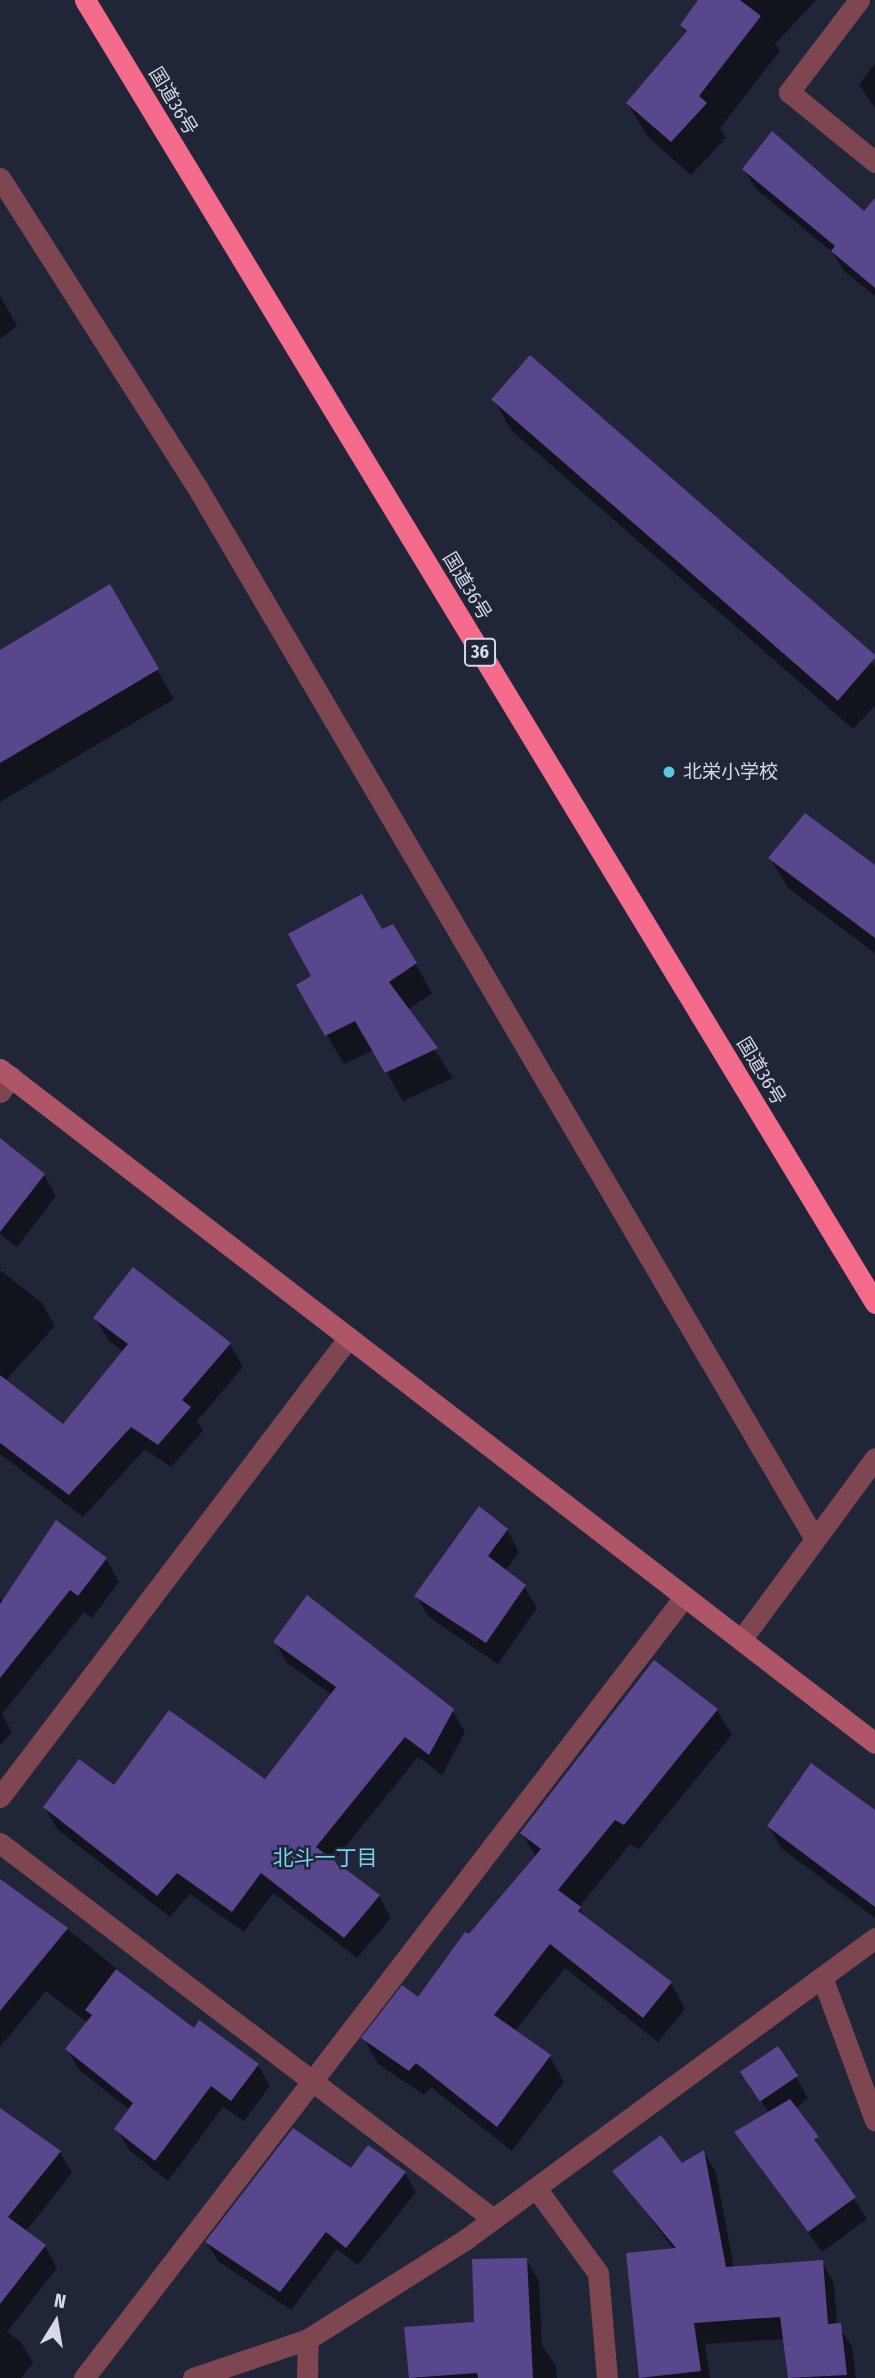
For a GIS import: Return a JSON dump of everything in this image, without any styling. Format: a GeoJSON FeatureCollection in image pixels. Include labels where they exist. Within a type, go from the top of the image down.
{"type":"FeatureCollection","features":[{"type":"Feature","properties":{"kind":"highway","name":"国道36号"},"geometry":{"type":"LineString","coordinates":[[85,0],[875,1303]]}},
{"type":"Feature","properties":{"kind":"street"},"geometry":{"type":"LineString","coordinates":[[859,0],[789,92],[875,162]]}},
{"type":"Feature","properties":{"kind":"street"},"geometry":{"type":"LineString","coordinates":[[0,178],[197,487],[815,1539]]}},
{"type":"Feature","properties":{"kind":"street"},"geometry":{"type":"LineString","coordinates":[[4,1079],[349,1337],[875,1743]]}},
{"type":"Feature","properties":{"kind":"street"},"geometry":{"type":"LineString","coordinates":[[0,1797],[349,1337]]}},
{"type":"Feature","properties":{"kind":"street"},"geometry":{"type":"LineString","coordinates":[[741,1640],[875,1458]]}},
{"type":"Feature","properties":{"kind":"street"},"geometry":{"type":"LineString","coordinates":[[83,2378],[685,1596]]}},
{"type":"Feature","properties":{"kind":"street"},"geometry":{"type":"LineString","coordinates":[[0,1843],[493,2219]]}},
{"type":"Feature","properties":{"kind":"street"},"geometry":{"type":"LineString","coordinates":[[193,2378],[308,2339],[493,2219],[875,1938]]}},
{"type":"Feature","properties":{"kind":"street"},"geometry":{"type":"LineString","coordinates":[[822,1977],[875,2120]]}},
{"type":"Feature","properties":{"kind":"street"},"geometry":{"type":"LineString","coordinates":[[536,2188],[598,2273],[607,2378]]}},
{"type":"Feature","properties":{"kind":"street"},"geometry":{"type":"LineString","coordinates":[[307,2378],[308,2339]]}},
{"type":"Feature","properties":{"kind":"building"},"geometry":{"type":"Polygon","coordinates":[[[698,0],[740,0],[761,16],[699,96],[707,103],[671,142],[626,103],[687,31],[680,25],[698,0]]]}},
{"type":"Feature","properties":{"kind":"building"},"geometry":{"type":"Polygon","coordinates":[[[772,131],[864,211],[875,198],[875,288],[831,251],[835,246],[742,169],[772,131]]]}},
{"type":"Feature","properties":{"kind":"building"},"geometry":{"type":"Polygon","coordinates":[[[530,355],[875,655],[838,701],[491,400],[530,355]]]}},
{"type":"Feature","properties":{"kind":"building"},"geometry":{"type":"Polygon","coordinates":[[[110,584],[159,669],[0,763],[0,650],[110,584]]]}},
{"type":"Feature","properties":{"kind":"building"},"geometry":{"type":"Polygon","coordinates":[[[805,813],[875,865],[875,938],[768,858],[805,813]]]}},
{"type":"Feature","properties":{"kind":"building"},"geometry":{"type":"Polygon","coordinates":[[[362,894],[382,929],[393,924],[417,963],[389,982],[438,1048],[385,1073],[355,1021],[325,1036],[296,985],[311,976],[288,934],[362,894]]]}},
{"type":"Feature","properties":{"kind":"building"},"geometry":{"type":"Polygon","coordinates":[[[0,1138],[45,1174],[0,1232],[0,1138]]]}},
{"type":"Feature","properties":{"kind":"building"},"geometry":{"type":"Polygon","coordinates":[[[133,1267],[231,1343],[182,1400],[191,1407],[158,1445],[131,1427],[69,1495],[0,1443],[0,1375],[63,1424],[128,1344],[93,1318],[133,1267]]]}},
{"type":"Feature","properties":{"kind":"building"},"geometry":{"type":"Polygon","coordinates":[[[479,1506],[508,1529],[488,1556],[526,1585],[486,1643],[414,1596],[479,1506]]]}},
{"type":"Feature","properties":{"kind":"building"},"geometry":{"type":"Polygon","coordinates":[[[56,1520],[107,1558],[78,1596],[70,1590],[0,1678],[0,1604],[56,1520]]]}},
{"type":"Feature","properties":{"kind":"building"},"geometry":{"type":"Polygon","coordinates":[[[307,1595],[454,1709],[429,1755],[405,1737],[316,1847],[380,1895],[344,1938],[261,1873],[232,1912],[177,1873],[157,1896],[43,1807],[79,1759],[114,1785],[169,1710],[265,1779],[336,1687],[273,1642],[307,1595]]]}},
{"type":"Feature","properties":{"kind":"building"},"geometry":{"type":"Polygon","coordinates":[[[654,1660],[718,1709],[624,1825],[615,1820],[558,1890],[581,1907],[578,1911],[672,1982],[643,2018],[550,1944],[494,2015],[551,2055],[497,2127],[416,2063],[409,2071],[361,2038],[402,1985],[418,1997],[465,1932],[469,1934],[541,1849],[520,1833],[654,1660]]]}},
{"type":"Feature","properties":{"kind":"building"},"geometry":{"type":"Polygon","coordinates":[[[811,1763],[875,1810],[875,1907],[767,1826],[811,1763]]]}},
{"type":"Feature","properties":{"kind":"building"},"geometry":{"type":"Polygon","coordinates":[[[0,1879],[68,1928],[0,2011],[0,1879]]]}},
{"type":"Feature","properties":{"kind":"building"},"geometry":{"type":"Polygon","coordinates":[[[116,1969],[194,2028],[199,2020],[259,2064],[231,2101],[211,2086],[155,2161],[114,2129],[133,2103],[65,2049],[92,2015],[85,2010],[116,1969]]]}},
{"type":"Feature","properties":{"kind":"building"},"geometry":{"type":"Polygon","coordinates":[[[778,2046],[798,2076],[760,2102],[740,2072],[778,2046]]]}},
{"type":"Feature","properties":{"kind":"building"},"geometry":{"type":"Polygon","coordinates":[[[790,2099],[819,2137],[814,2139],[856,2197],[808,2232],[734,2132],[790,2099]]]}},
{"type":"Feature","properties":{"kind":"building"},"geometry":{"type":"Polygon","coordinates":[[[0,2108],[61,2151],[8,2217],[46,2245],[0,2304],[0,2108]]]}},
{"type":"Feature","properties":{"kind":"building"},"geometry":{"type":"Polygon","coordinates":[[[293,2128],[351,2168],[368,2145],[406,2172],[346,2248],[326,2232],[280,2292],[205,2242],[293,2128]]]}},
{"type":"Feature","properties":{"kind":"building"},"geometry":{"type":"Polygon","coordinates":[[[661,2135],[682,2163],[704,2150],[726,2267],[823,2260],[828,2324],[841,2323],[847,2375],[788,2378],[780,2317],[694,2323],[701,2371],[639,2378],[626,2253],[676,2248],[612,2171],[661,2135]]]}},
{"type":"Feature","properties":{"kind":"building"},"geometry":{"type":"Polygon","coordinates":[[[527,2258],[533,2378],[478,2378],[477,2373],[409,2378],[404,2327],[474,2322],[472,2259],[527,2258]]]}},
{"type":"Feature","properties":{"kind":"place","name":"北栄小学校"},"geometry":{"type":"Point","coordinates":[669,772]}},
{"type":"Feature","properties":{"kind":"district","name":"北斗一丁目"},"geometry":{"type":"Point","coordinates":[325,1858]}}]}
